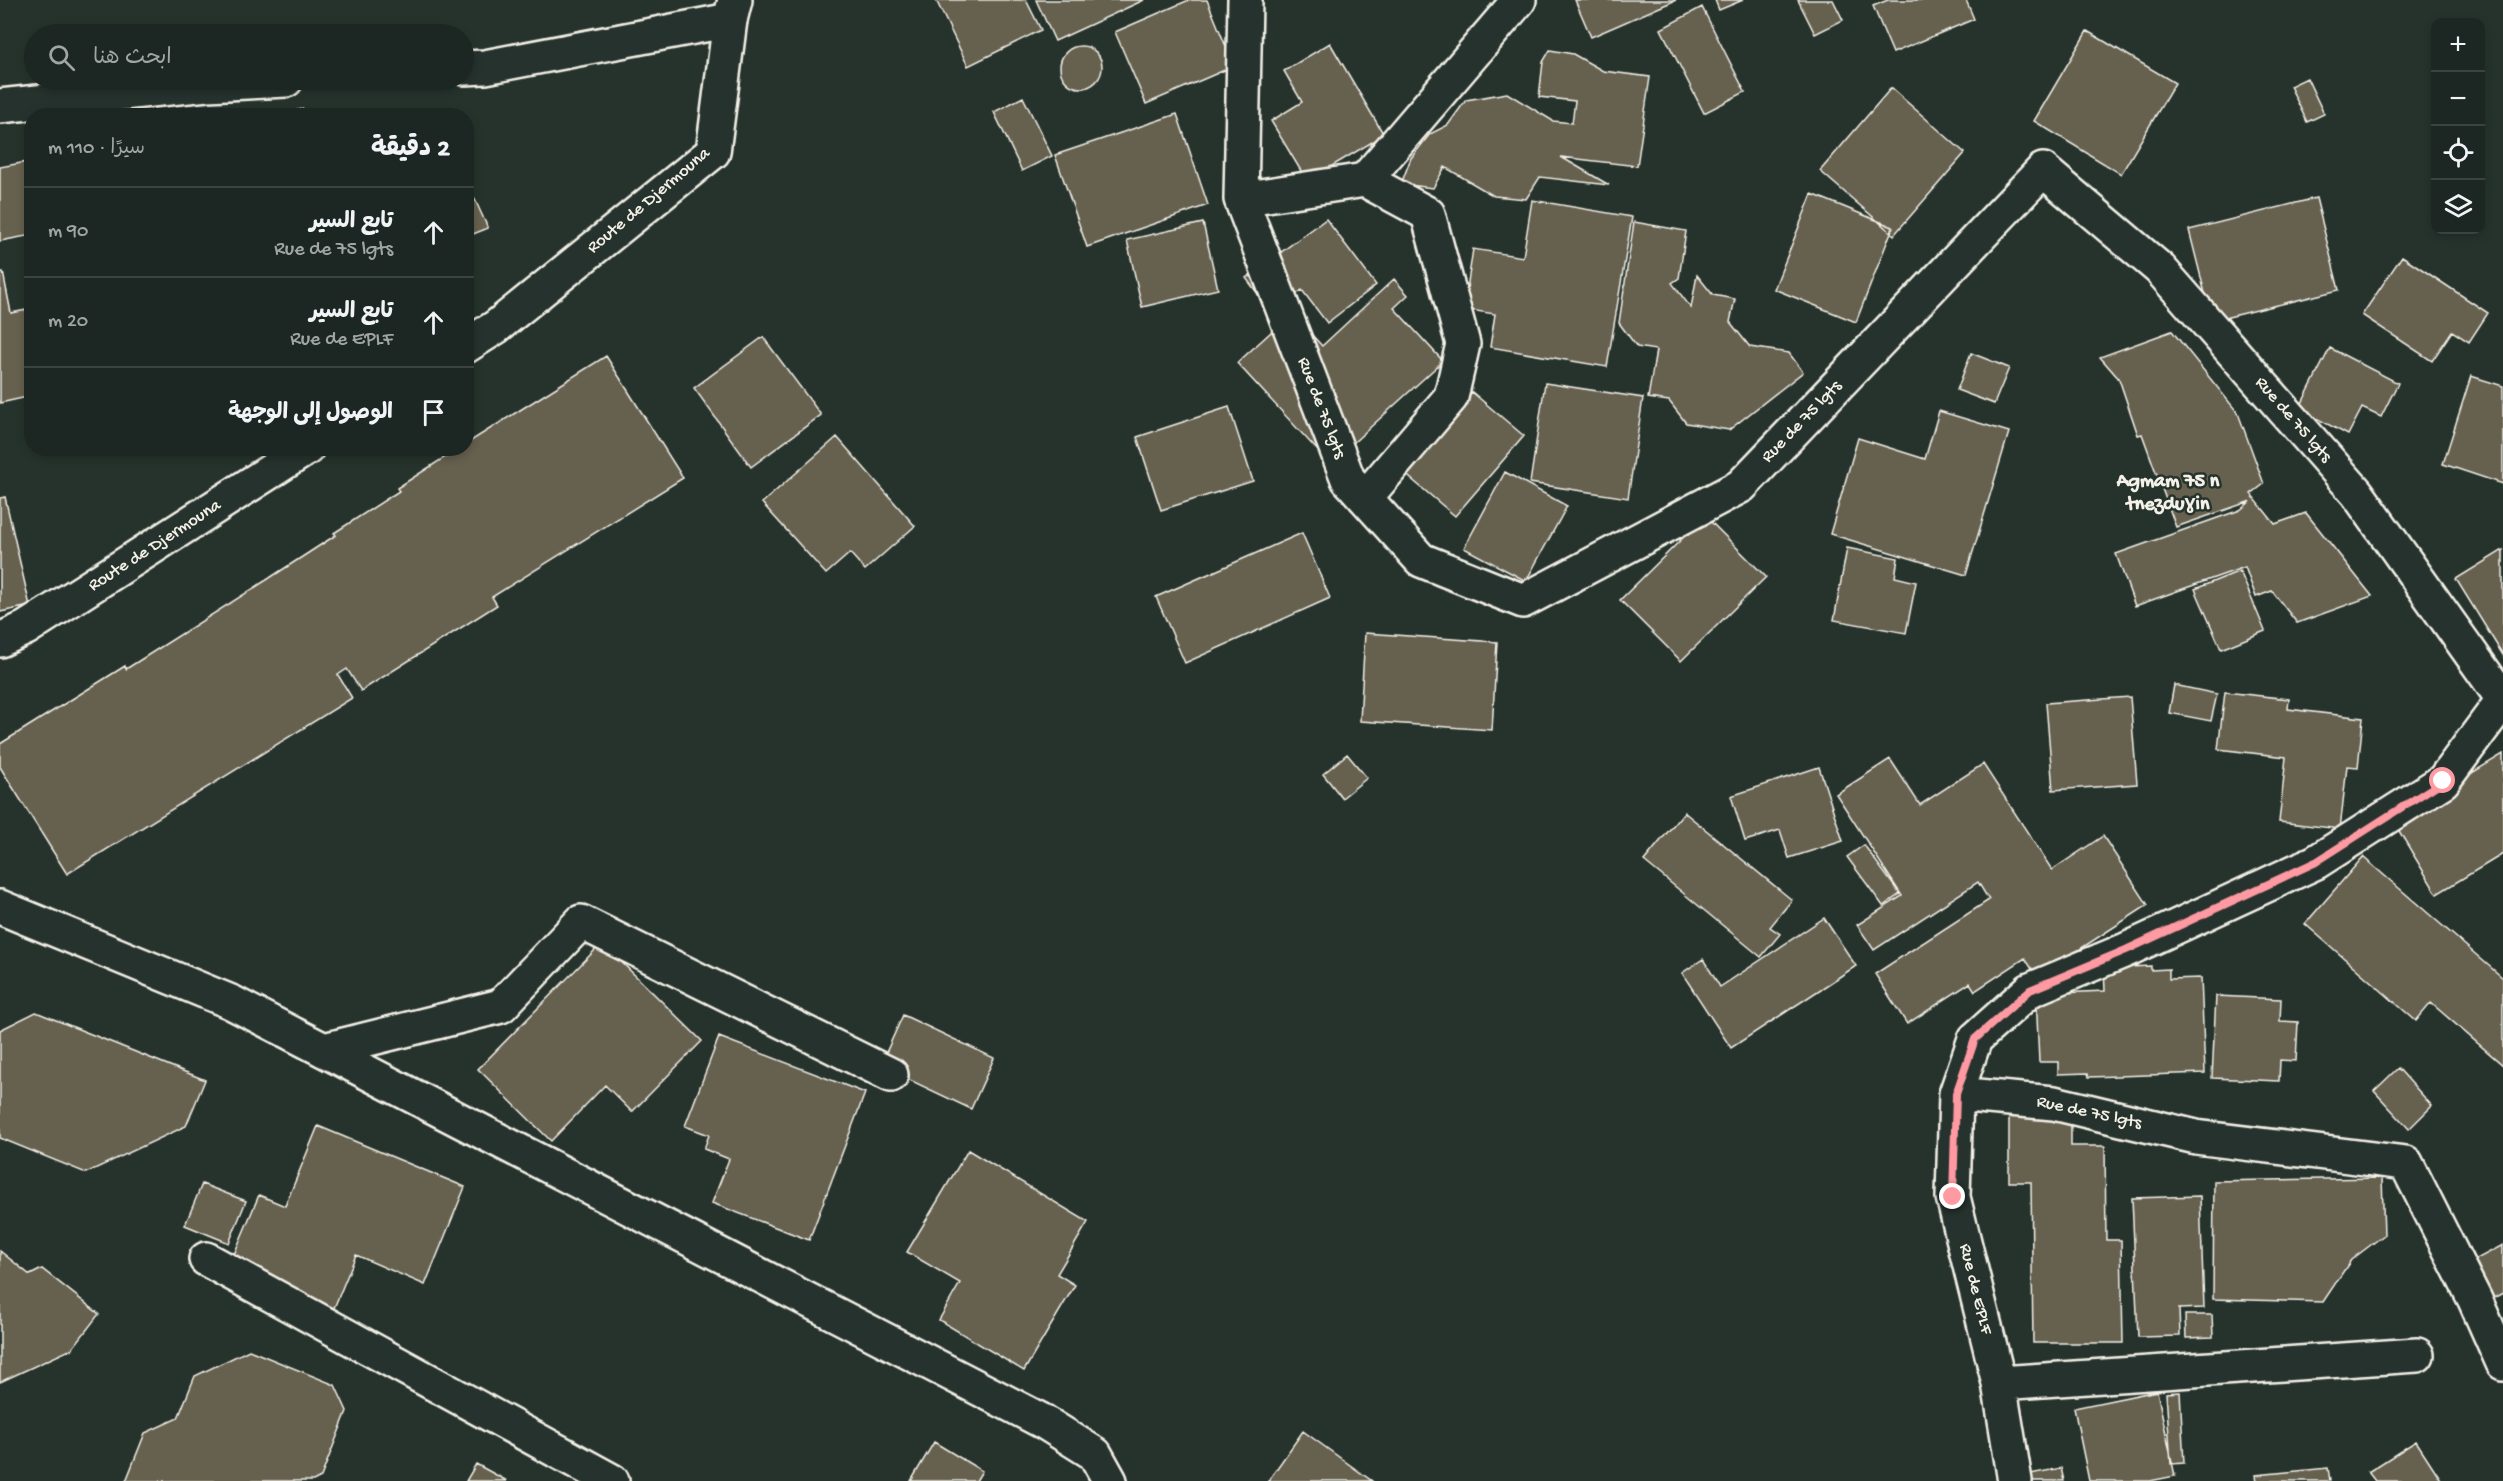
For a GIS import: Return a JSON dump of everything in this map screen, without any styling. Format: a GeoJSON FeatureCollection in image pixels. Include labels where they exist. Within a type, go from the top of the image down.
{"type":"FeatureCollection","features":[{"type":"Feature","properties":{"kind":"street","name":"Rue de 75 lgts"},"geometry":{"type":"LineString","coordinates":[[1245,0],[1241,199],[1348,479],[1421,560],[1523,601],[1741,486],[2043,170],[2160,269],[2357,493],[2503,700],[2443,781],[2316,862],[2126,950],[2030,990],[1975,1039],[1956,1094],[2054,1103],[2196,1137],[2406,1163],[2475,1300],[2503,1363]]}},
{"type":"Feature","properties":{"kind":"street"},"geometry":{"type":"LineString","coordinates":[[1365,180],[1519,0]]}},
{"type":"Feature","properties":{"kind":"street"},"geometry":{"type":"LineString","coordinates":[[474,68],[486,67],[732,10]]}},
{"type":"Feature","properties":{"kind":"street","name":"Route de Djermouna"},"geometry":{"type":"LineString","coordinates":[[474,341],[496,327],[713,152],[732,10]]}},
{"type":"Feature","properties":{"kind":"street"},"geometry":{"type":"LineString","coordinates":[[0,106],[151,90]]}},
{"type":"Feature","properties":{"kind":"street"},"geometry":{"type":"LineString","coordinates":[[1241,199],[1365,180],[1428,214],[1463,344],[1451,397],[1365,498]]}},
{"type":"Feature","properties":{"kind":"street","name":"Route de Djermouna"},"geometry":{"type":"LineString","coordinates":[[0,640],[26,628],[295,456]]}},
{"type":"Feature","properties":{"kind":"street"},"geometry":{"type":"LineString","coordinates":[[0,907],[231,1002],[1044,1422],[1095,1454],[1110,1481]]}},
{"type":"Feature","properties":{"kind":"street"},"geometry":{"type":"LineString","coordinates":[[324,1050],[501,1006],[581,922],[891,1075]]}},
{"type":"Feature","properties":{"kind":"street","name":"Rue de EPLF"},"geometry":{"type":"LineString","coordinates":[[1956,1094],[1953,1197],[1999,1383],[2015,1481]]}},
{"type":"Feature","properties":{"kind":"street"},"geometry":{"type":"LineString","coordinates":[[206,1259],[612,1481]]}},
{"type":"Feature","properties":{"kind":"street"},"geometry":{"type":"LineString","coordinates":[[1999,1383],[2417,1355]]}},
{"type":"Feature","properties":{"kind":"building"},"geometry":{"type":"Polygon","coordinates":[[[936,0],[1026,0],[1041,30],[968,66],[936,0]]]}},
{"type":"Feature","properties":{"kind":"building"},"geometry":{"type":"Polygon","coordinates":[[[1036,0],[1144,0],[1055,41],[1036,0]]]}},
{"type":"Feature","properties":{"kind":"building"},"geometry":{"type":"Polygon","coordinates":[[[1189,0],[1207,0],[1234,66],[1146,104],[1115,32],[1189,0]]]}},
{"type":"Feature","properties":{"kind":"building"},"geometry":{"type":"Polygon","coordinates":[[[1575,0],[1676,0],[1591,37],[1575,0]]]}},
{"type":"Feature","properties":{"kind":"building"},"geometry":{"type":"Polygon","coordinates":[[[1715,0],[1743,0],[1719,10],[1715,0]]]}},
{"type":"Feature","properties":{"kind":"building"},"geometry":{"type":"Polygon","coordinates":[[[1798,0],[1833,0],[1843,20],[1815,34],[1798,0]]]}},
{"type":"Feature","properties":{"kind":"building"},"geometry":{"type":"Polygon","coordinates":[[[1888,0],[1966,0],[1974,19],[1893,53],[1873,6],[1888,0]]]}},
{"type":"Feature","properties":{"kind":"building"},"geometry":{"type":"Polygon","coordinates":[[[1702,7],[1745,92],[1704,113],[1661,29],[1702,7]]]}},
{"type":"Feature","properties":{"kind":"building"},"geometry":{"type":"Polygon","coordinates":[[[2087,31],[2175,83],[2121,174],[2034,121],[2087,31]]]}},
{"type":"Feature","properties":{"kind":"building"},"geometry":{"type":"Polygon","coordinates":[[[1330,43],[1384,135],[1307,181],[1271,121],[1302,102],[1284,71],[1330,43]]]}},
{"type":"Feature","properties":{"kind":"building"},"geometry":{"type":"Polygon","coordinates":[[[1081,46],[1096,52],[1102,67],[1096,82],[1081,88],[1066,82],[1060,67],[1066,52],[1081,46]]]}},
{"type":"Feature","properties":{"kind":"building"},"geometry":{"type":"Polygon","coordinates":[[[1550,50],[1573,54],[1603,71],[1650,77],[1637,166],[1561,157],[1609,185],[1540,177],[1526,199],[1494,196],[1445,167],[1433,188],[1401,184],[1411,158],[1430,134],[1448,125],[1466,100],[1507,93],[1553,121],[1572,123],[1575,101],[1539,97],[1543,62],[1550,50]]]}},
{"type":"Feature","properties":{"kind":"building"},"geometry":{"type":"Polygon","coordinates":[[[2307,78],[2324,114],[2307,122],[2290,86],[2307,78]]]}},
{"type":"Feature","properties":{"kind":"building"},"geometry":{"type":"Polygon","coordinates":[[[1891,88],[1965,153],[1894,235],[1820,171],[1891,88]]]}},
{"type":"Feature","properties":{"kind":"building"},"geometry":{"type":"Polygon","coordinates":[[[1023,97],[1052,156],[1022,171],[994,112],[1023,97]]]}},
{"type":"Feature","properties":{"kind":"building"},"geometry":{"type":"Polygon","coordinates":[[[1177,114],[1208,205],[1087,247],[1055,155],[1177,114]]]}},
{"type":"Feature","properties":{"kind":"building"},"geometry":{"type":"Polygon","coordinates":[[[24,162],[24,236],[0,241],[0,167],[24,162]]]}},
{"type":"Feature","properties":{"kind":"building"},"geometry":{"type":"Polygon","coordinates":[[[1812,194],[1893,227],[1856,322],[1774,289],[1812,194]]]}},
{"type":"Feature","properties":{"kind":"building"},"geometry":{"type":"Polygon","coordinates":[[[474,197],[488,228],[474,234],[474,197]]]}},
{"type":"Feature","properties":{"kind":"building"},"geometry":{"type":"Polygon","coordinates":[[[2316,198],[2339,290],[2212,321],[2189,230],[2316,198]]]}},
{"type":"Feature","properties":{"kind":"building"},"geometry":{"type":"Polygon","coordinates":[[[1532,200],[1632,217],[1607,367],[1490,347],[1495,314],[1464,309],[1473,249],[1523,257],[1532,200]]]}},
{"type":"Feature","properties":{"kind":"building"},"geometry":{"type":"Polygon","coordinates":[[[1326,219],[1376,285],[1327,323],[1302,290],[1272,313],[1246,278],[1326,219]]]}},
{"type":"Feature","properties":{"kind":"building"},"geometry":{"type":"Polygon","coordinates":[[[1634,222],[1686,231],[1679,278],[1672,283],[1691,308],[1697,275],[1713,295],[1735,299],[1730,322],[1750,347],[1789,353],[1803,372],[1729,430],[1686,423],[1669,401],[1648,398],[1656,350],[1637,347],[1619,323],[1634,222]]]}},
{"type":"Feature","properties":{"kind":"building"},"geometry":{"type":"Polygon","coordinates":[[[1203,223],[1218,289],[1142,307],[1127,240],[1203,223]]]}},
{"type":"Feature","properties":{"kind":"building"},"geometry":{"type":"Polygon","coordinates":[[[2402,256],[2488,313],[2469,342],[2452,331],[2432,361],[2362,315],[2402,256]]]}},
{"type":"Feature","properties":{"kind":"building"},"geometry":{"type":"Polygon","coordinates":[[[0,272],[3,272],[11,313],[24,311],[24,398],[0,403],[0,272]]]}},
{"type":"Feature","properties":{"kind":"building"},"geometry":{"type":"Polygon","coordinates":[[[1394,279],[1408,295],[1394,308],[1443,361],[1330,464],[1237,363],[1292,313],[1322,346],[1394,279]]]}},
{"type":"Feature","properties":{"kind":"building"},"geometry":{"type":"Polygon","coordinates":[[[2172,331],[2238,413],[2264,484],[2251,494],[2275,524],[2306,513],[2372,596],[2297,623],[2272,591],[2256,597],[2245,567],[2135,606],[2116,554],[2240,510],[2251,501],[2176,527],[2142,434],[2138,435],[2119,379],[2100,357],[2172,331]]]}},
{"type":"Feature","properties":{"kind":"building"},"geometry":{"type":"Polygon","coordinates":[[[763,337],[821,415],[751,467],[694,388],[763,337]]]}},
{"type":"Feature","properties":{"kind":"building"},"geometry":{"type":"Polygon","coordinates":[[[2330,348],[2398,383],[2381,417],[2362,408],[2348,435],[2299,409],[2330,348]]]}},
{"type":"Feature","properties":{"kind":"building"},"geometry":{"type":"Polygon","coordinates":[[[1971,353],[2009,368],[1994,404],[1957,390],[1971,353]]]}},
{"type":"Feature","properties":{"kind":"building"},"geometry":{"type":"Polygon","coordinates":[[[606,356],[683,478],[492,597],[497,605],[361,691],[347,669],[338,675],[352,698],[67,874],[0,767],[0,744],[125,666],[126,669],[265,581],[336,535],[334,533],[399,491],[397,488],[447,456],[474,456],[474,439],[606,356]]]}},
{"type":"Feature","properties":{"kind":"building"},"geometry":{"type":"Polygon","coordinates":[[[2471,376],[2503,386],[2503,484],[2443,464],[2471,376]]]}},
{"type":"Feature","properties":{"kind":"building"},"geometry":{"type":"Polygon","coordinates":[[[1545,383],[1643,398],[1628,498],[1530,483],[1545,383]]]}},
{"type":"Feature","properties":{"kind":"building"},"geometry":{"type":"Polygon","coordinates":[[[1472,392],[1524,436],[1455,516],[1403,472],[1472,392]]]}},
{"type":"Feature","properties":{"kind":"building"},"geometry":{"type":"Polygon","coordinates":[[[1229,407],[1253,481],[1161,510],[1137,437],[1229,407]]]}},
{"type":"Feature","properties":{"kind":"building"},"geometry":{"type":"Polygon","coordinates":[[[1939,411],[2009,432],[1966,575],[1830,534],[1858,438],[1925,459],[1939,411]]]}},
{"type":"Feature","properties":{"kind":"building"},"geometry":{"type":"Polygon","coordinates":[[[837,437],[915,526],[865,570],[850,553],[826,574],[762,503],[837,437]]]}},
{"type":"Feature","properties":{"kind":"building"},"geometry":{"type":"Polygon","coordinates":[[[1505,472],[1567,506],[1526,581],[1464,548],[1505,472]]]}},
{"type":"Feature","properties":{"kind":"building"},"geometry":{"type":"Polygon","coordinates":[[[5,497],[30,606],[0,612],[0,498],[5,497]]]}},
{"type":"Feature","properties":{"kind":"building"},"geometry":{"type":"Polygon","coordinates":[[[1705,516],[1766,577],[1681,661],[1620,600],[1705,516]]]}},
{"type":"Feature","properties":{"kind":"building"},"geometry":{"type":"Polygon","coordinates":[[[1302,533],[1330,598],[1185,663],[1156,597],[1302,533]]]}},
{"type":"Feature","properties":{"kind":"building"},"geometry":{"type":"Polygon","coordinates":[[[1847,548],[1898,558],[1895,577],[1916,582],[1906,633],[1834,620],[1847,548]]]}},
{"type":"Feature","properties":{"kind":"building"},"geometry":{"type":"Polygon","coordinates":[[[2503,550],[2503,655],[2456,579],[2503,550]]]}},
{"type":"Feature","properties":{"kind":"building"},"geometry":{"type":"Polygon","coordinates":[[[2240,571],[2265,631],[2221,649],[2195,589],[2240,571]]]}},
{"type":"Feature","properties":{"kind":"building"},"geometry":{"type":"Polygon","coordinates":[[[1365,633],[1497,642],[1492,730],[1360,721],[1365,633]]]}},
{"type":"Feature","properties":{"kind":"building"},"geometry":{"type":"Polygon","coordinates":[[[2174,685],[2217,694],[2211,721],[2169,713],[2174,685]]]}},
{"type":"Feature","properties":{"kind":"building"},"geometry":{"type":"Polygon","coordinates":[[[2225,692],[2289,699],[2288,709],[2363,718],[2358,767],[2347,766],[2340,829],[2279,822],[2286,757],[2218,749],[2225,692]]]}},
{"type":"Feature","properties":{"kind":"building"},"geometry":{"type":"Polygon","coordinates":[[[2130,697],[2137,784],[2053,790],[2046,703],[2130,697]]]}},
{"type":"Feature","properties":{"kind":"building"},"geometry":{"type":"Polygon","coordinates":[[[1347,754],[1367,778],[1342,798],[1323,774],[1347,754]]]}},
{"type":"Feature","properties":{"kind":"building"},"geometry":{"type":"Polygon","coordinates":[[[2503,754],[2503,854],[2437,894],[2393,821],[2503,754]]]}},
{"type":"Feature","properties":{"kind":"building"},"geometry":{"type":"Polygon","coordinates":[[[1890,759],[1920,805],[1983,764],[2052,870],[2103,836],[2148,905],[2037,977],[2025,958],[1975,991],[1970,983],[1907,1024],[1875,974],[1989,900],[1978,882],[1874,950],[1857,925],[1902,896],[1836,794],[1890,759]]]}},
{"type":"Feature","properties":{"kind":"building"},"geometry":{"type":"Polygon","coordinates":[[[1819,767],[1843,841],[1789,858],[1780,830],[1745,841],[1731,796],[1819,767]]]}},
{"type":"Feature","properties":{"kind":"building"},"geometry":{"type":"Polygon","coordinates":[[[1684,812],[1792,900],[1770,927],[1780,934],[1761,957],[1644,861],[1684,812]]]}},
{"type":"Feature","properties":{"kind":"building"},"geometry":{"type":"Polygon","coordinates":[[[1864,845],[1900,894],[1883,906],[1847,857],[1864,845]]]}},
{"type":"Feature","properties":{"kind":"building"},"geometry":{"type":"Polygon","coordinates":[[[2363,857],[2503,978],[2503,1065],[2431,1003],[2416,1021],[2305,924],[2363,857]]]}},
{"type":"Feature","properties":{"kind":"building"},"geometry":{"type":"Polygon","coordinates":[[[1824,918],[1856,966],[1731,1048],[1682,973],[1703,959],[1720,987],[1824,918]]]}},
{"type":"Feature","properties":{"kind":"building"},"geometry":{"type":"Polygon","coordinates":[[[602,943],[702,1041],[632,1112],[605,1085],[551,1141],[478,1069],[602,943]]]}},
{"type":"Feature","properties":{"kind":"building"},"geometry":{"type":"Polygon","coordinates":[[[2151,966],[2151,970],[2169,969],[2169,979],[2201,978],[2205,1073],[2089,1077],[2088,1073],[2058,1074],[2058,1062],[2039,1062],[2036,994],[2105,991],[2104,968],[2151,966]]]}},
{"type":"Feature","properties":{"kind":"building"},"geometry":{"type":"Polygon","coordinates":[[[2216,996],[2281,999],[2280,1021],[2298,1022],[2296,1061],[2280,1060],[2279,1081],[2212,1078],[2216,996]]]}},
{"type":"Feature","properties":{"kind":"building"},"geometry":{"type":"Polygon","coordinates":[[[36,1012],[205,1080],[186,1126],[86,1173],[0,1138],[0,1030],[36,1012]]]}},
{"type":"Feature","properties":{"kind":"building"},"geometry":{"type":"Polygon","coordinates":[[[903,1015],[994,1058],[971,1109],[880,1066],[903,1015]]]}},
{"type":"Feature","properties":{"kind":"building"},"geometry":{"type":"Polygon","coordinates":[[[719,1037],[865,1093],[809,1240],[712,1203],[729,1159],[704,1149],[709,1135],[685,1126],[719,1037]]]}},
{"type":"Feature","properties":{"kind":"building"},"geometry":{"type":"Polygon","coordinates":[[[2398,1068],[2432,1106],[2409,1129],[2374,1091],[2398,1068]]]}},
{"type":"Feature","properties":{"kind":"building"},"geometry":{"type":"Polygon","coordinates":[[[2009,1116],[2071,1116],[2071,1146],[2105,1146],[2106,1240],[2121,1240],[2123,1343],[2033,1343],[2031,1182],[2009,1182],[2009,1116]]]}},
{"type":"Feature","properties":{"kind":"building"},"geometry":{"type":"Polygon","coordinates":[[[318,1126],[465,1187],[425,1285],[356,1255],[334,1308],[230,1264],[259,1195],[285,1206],[318,1126]]]}},
{"type":"Feature","properties":{"kind":"building"},"geometry":{"type":"Polygon","coordinates":[[[968,1150],[1088,1222],[1057,1274],[1075,1285],[1024,1371],[939,1320],[960,1283],[907,1252],[968,1150]]]}},
{"type":"Feature","properties":{"kind":"building"},"geometry":{"type":"Polygon","coordinates":[[[2382,1178],[2384,1235],[2351,1260],[2323,1302],[2213,1299],[2214,1181],[2382,1178]]]}},
{"type":"Feature","properties":{"kind":"building"},"geometry":{"type":"Polygon","coordinates":[[[202,1184],[246,1201],[229,1243],[185,1225],[202,1184]]]}},
{"type":"Feature","properties":{"kind":"building"},"geometry":{"type":"Polygon","coordinates":[[[2200,1196],[2204,1308],[2179,1309],[2180,1336],[2138,1337],[2132,1198],[2200,1196]]]}},
{"type":"Feature","properties":{"kind":"building"},"geometry":{"type":"Polygon","coordinates":[[[2503,1245],[2503,1293],[2488,1301],[2469,1263],[2503,1245]]]}},
{"type":"Feature","properties":{"kind":"building"},"geometry":{"type":"Polygon","coordinates":[[[0,1251],[30,1275],[42,1269],[99,1314],[72,1349],[0,1382],[0,1251]]]}},
{"type":"Feature","properties":{"kind":"building"},"geometry":{"type":"Polygon","coordinates":[[[2185,1315],[2212,1315],[2213,1337],[2186,1338],[2185,1315]]]}},
{"type":"Feature","properties":{"kind":"building"},"geometry":{"type":"Polygon","coordinates":[[[249,1350],[335,1385],[347,1411],[321,1477],[313,1481],[126,1481],[145,1433],[178,1418],[195,1376],[249,1350]]]}},
{"type":"Feature","properties":{"kind":"building"},"geometry":{"type":"Polygon","coordinates":[[[2157,1391],[2175,1476],[2150,1481],[2089,1481],[2074,1408],[2157,1391]]]}},
{"type":"Feature","properties":{"kind":"building"},"geometry":{"type":"Polygon","coordinates":[[[2180,1392],[2184,1463],[2171,1464],[2166,1393],[2180,1392]]]}},
{"type":"Feature","properties":{"kind":"building"},"geometry":{"type":"Polygon","coordinates":[[[1303,1431],[1372,1481],[1268,1481],[1303,1431]]]}},
{"type":"Feature","properties":{"kind":"building"},"geometry":{"type":"Polygon","coordinates":[[[2416,1441],[2442,1481],[2375,1481],[2368,1472],[2416,1441]]]}},
{"type":"Feature","properties":{"kind":"building"},"geometry":{"type":"Polygon","coordinates":[[[934,1442],[982,1471],[976,1481],[911,1481],[934,1442]]]}},
{"type":"Feature","properties":{"kind":"building"},"geometry":{"type":"Polygon","coordinates":[[[476,1464],[507,1481],[466,1481],[476,1464]]]}},
{"type":"Feature","properties":{"kind":"building"},"geometry":{"type":"Polygon","coordinates":[[[2061,1468],[2064,1481],[2021,1481],[2020,1476],[2061,1468]]]}},
{"type":"Feature","properties":{"kind":"building"},"geometry":{"type":"Polygon","coordinates":[[[2328,1468],[2330,1481],[2257,1481],[2256,1475],[2328,1468]]]}},
{"type":"Feature","properties":{"kind":"district","name":"Agmam 75 n tnezduɣin"},"geometry":{"type":"Point","coordinates":[2168,494]}},
{"type":"Feature","properties":{"kind":"route"},"geometry":{"type":"LineString","coordinates":[[1953,1197],[1956,1094],[1975,1039],[2030,990],[2126,950],[2316,862],[2443,781]]}}]}
